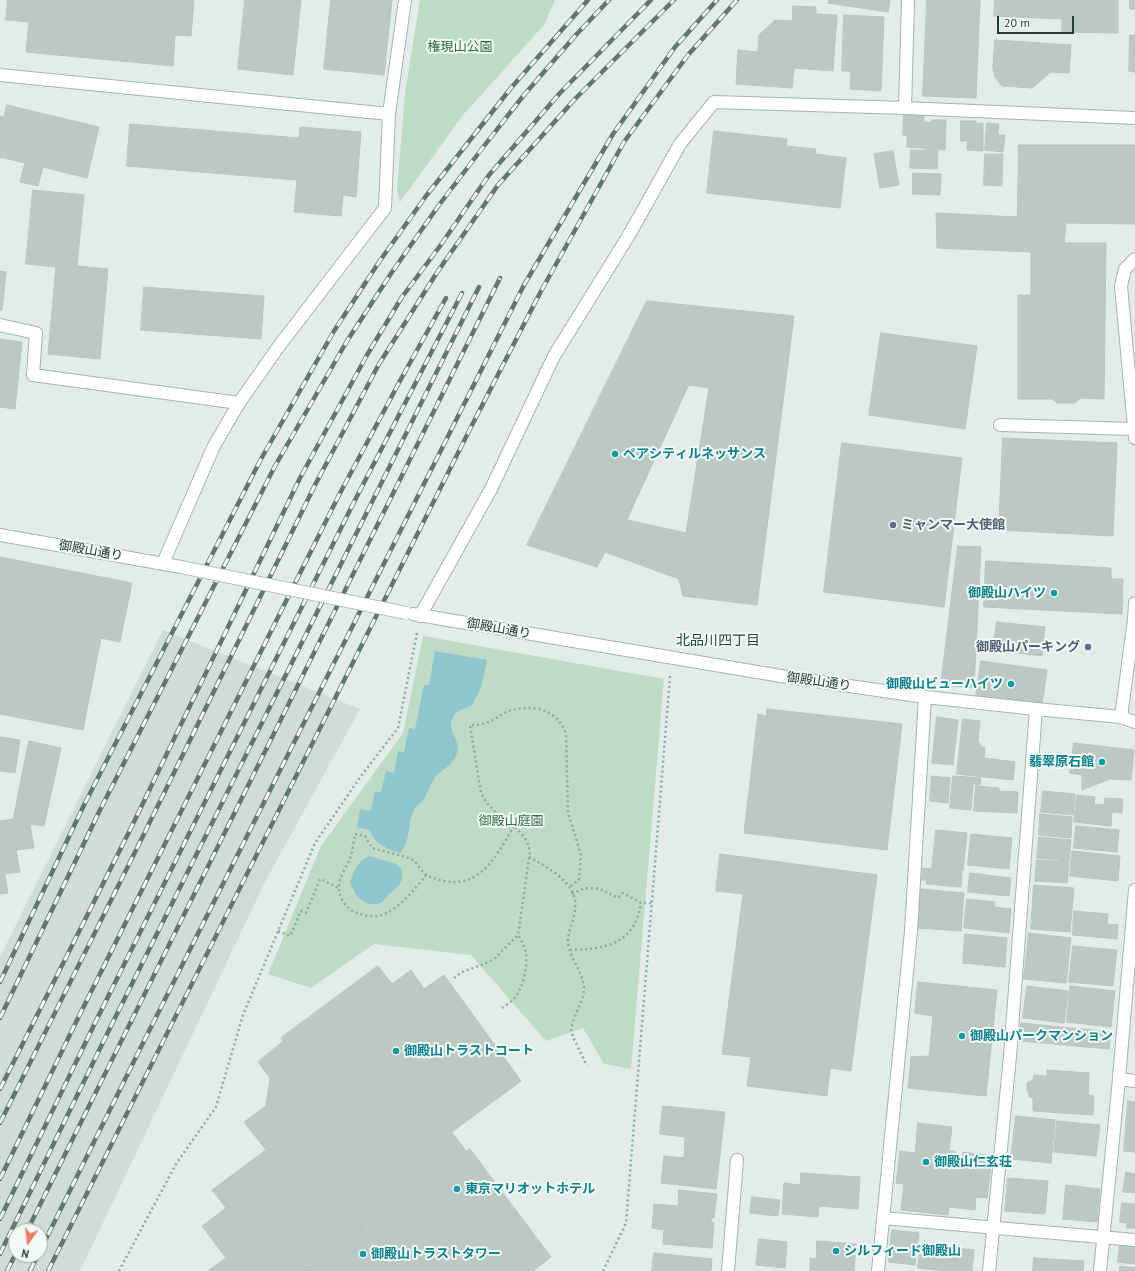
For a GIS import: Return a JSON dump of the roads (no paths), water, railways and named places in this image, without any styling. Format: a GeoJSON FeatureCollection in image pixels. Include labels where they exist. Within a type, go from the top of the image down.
{"type":"FeatureCollection","features":[{"type":"Feature","properties":{"kind":"street"},"geometry":{"type":"LineString","coordinates":[[163,563],[214,446],[239,403],[279,346],[385,208],[389,114],[405,0]]}},
{"type":"Feature","properties":{"kind":"street"},"geometry":{"type":"LineString","coordinates":[[905,108],[908,0]]}},
{"type":"Feature","properties":{"kind":"street"},"geometry":{"type":"LineString","coordinates":[[0,75],[389,114]]}},
{"type":"Feature","properties":{"kind":"street"},"geometry":{"type":"LineString","coordinates":[[420,616],[491,489],[554,356],[629,236],[680,144],[714,102],[905,108],[1135,118]]}},
{"type":"Feature","properties":{"kind":"street"},"geometry":{"type":"LineString","coordinates":[[1000,425],[1135,433],[1121,286],[1126,269],[1135,259]]}},
{"type":"Feature","properties":{"kind":"street"},"geometry":{"type":"LineString","coordinates":[[0,325],[36,333],[33,375],[239,403]]}},
{"type":"Feature","properties":{"kind":"street","name":"御殿山通り"},"geometry":{"type":"LineString","coordinates":[[0,535],[163,563],[420,616],[781,676],[925,697],[1121,717],[1135,722]]}},
{"type":"Feature","properties":{"kind":"street"},"geometry":{"type":"LineString","coordinates":[[1121,717],[1131,674],[1135,603]]}},
{"type":"Feature","properties":{"kind":"street"},"geometry":{"type":"LineString","coordinates":[[878,1271],[911,931],[925,697]]}},
{"type":"Feature","properties":{"kind":"street"},"geometry":{"type":"LineString","coordinates":[[990,1271],[1010,1056],[1036,709]]}},
{"type":"Feature","properties":{"kind":"street"},"geometry":{"type":"LineString","coordinates":[[1100,1271],[1119,1079],[1135,890]]}},
{"type":"Feature","properties":{"kind":"street"},"geometry":{"type":"LineString","coordinates":[[1119,1079],[1135,1081]]}},
{"type":"Feature","properties":{"kind":"street"},"geometry":{"type":"LineString","coordinates":[[728,1271],[737,1160]]}},
{"type":"Feature","properties":{"kind":"street"},"geometry":{"type":"LineString","coordinates":[[882,1218],[1135,1240]]}},
{"type":"Feature","properties":{"kind":"water"},"geometry":{"type":"Polygon","coordinates":[[[435,651],[487,660],[481,688],[472,705],[458,711],[452,719],[451,729],[458,748],[456,757],[435,777],[424,799],[414,810],[410,821],[408,837],[404,848],[400,853],[388,849],[376,841],[369,830],[357,827],[360,809],[371,811],[375,791],[381,793],[386,771],[394,773],[398,751],[404,753],[409,728],[415,729],[424,685],[429,685],[435,651]]]}},
{"type":"Feature","properties":{"kind":"water"},"geometry":{"type":"Polygon","coordinates":[[[369,856],[396,864],[402,871],[400,883],[380,903],[369,904],[360,899],[350,882],[359,864],[369,856]]]}},
{"type":"Feature","properties":{"kind":"railway"},"geometry":{"type":"LineString","coordinates":[[0,982],[84,805],[261,459],[334,331],[379,262],[426,196],[511,88],[588,0]]}},
{"type":"Feature","properties":{"kind":"railway"},"geometry":{"type":"LineString","coordinates":[[0,1018],[99,812],[275,466],[347,341],[392,272],[439,205],[484,146],[524,95],[575,36],[609,0]]}},
{"type":"Feature","properties":{"kind":"railway"},"geometry":{"type":"LineString","coordinates":[[0,1089],[131,828],[300,478],[367,355],[402,297],[440,246],[489,175],[560,93],[651,0]]}},
{"type":"Feature","properties":{"kind":"railway"},"geometry":{"type":"LineString","coordinates":[[0,1123],[315,485],[379,364],[436,274],[498,185],[575,99],[674,0]]}},
{"type":"Feature","properties":{"kind":"railway"},"geometry":{"type":"LineString","coordinates":[[48,1235],[524,285],[613,134],[675,47],[717,0]]}},
{"type":"Feature","properties":{"kind":"railway"},"geometry":{"type":"LineString","coordinates":[[48,1271],[470,429],[540,293],[624,142],[688,55],[737,0]]}},
{"type":"Feature","properties":{"kind":"railway"},"geometry":{"type":"LineString","coordinates":[[31,1223],[500,278]]}},
{"type":"Feature","properties":{"kind":"railway"},"geometry":{"type":"LineString","coordinates":[[0,1254],[109,1030],[479,287]]}},
{"type":"Feature","properties":{"kind":"railway"},"geometry":{"type":"LineString","coordinates":[[0,1219],[95,1023],[353,504],[462,293]]}},
{"type":"Feature","properties":{"kind":"railway"},"geometry":{"type":"LineString","coordinates":[[0,1179],[79,1016],[338,497],[446,298]]}},
{"type":"Feature","properties":{"kind":"railway"},"geometry":{"type":"LineString","coordinates":[[7,1271],[11,1263]]}},
{"type":"Feature","properties":{"kind":"railway"},"geometry":{"type":"LineString","coordinates":[[30,1271],[34,1263]]}},
{"type":"Feature","properties":{"kind":"place","name":"ペアシティルネッサンス"},"geometry":{"type":"Point","coordinates":[615,454]}},
{"type":"Feature","properties":{"kind":"place","name":"ミャンマー大使館"},"geometry":{"type":"Point","coordinates":[893,525]}},
{"type":"Feature","properties":{"kind":"place","name":"御殿山ハイツ"},"geometry":{"type":"Point","coordinates":[1054,593]}},
{"type":"Feature","properties":{"kind":"place","name":"御殿山パーキング"},"geometry":{"type":"Point","coordinates":[1088,647]}},
{"type":"Feature","properties":{"kind":"place","name":"御殿山ビューハイツ"},"geometry":{"type":"Point","coordinates":[1011,684]}},
{"type":"Feature","properties":{"kind":"place","name":"翡翠原石館"},"geometry":{"type":"Point","coordinates":[1102,762]}},
{"type":"Feature","properties":{"kind":"place","name":"御殿山パークマンション"},"geometry":{"type":"Point","coordinates":[962,1036]}},
{"type":"Feature","properties":{"kind":"place","name":"御殿山トラストコート"},"geometry":{"type":"Point","coordinates":[396,1051]}},
{"type":"Feature","properties":{"kind":"place","name":"御殿山仁玄荘"},"geometry":{"type":"Point","coordinates":[926,1162]}},
{"type":"Feature","properties":{"kind":"place","name":"東京マリオットホテル"},"geometry":{"type":"Point","coordinates":[457,1189]}},
{"type":"Feature","properties":{"kind":"place","name":"シルフィード御殿山"},"geometry":{"type":"Point","coordinates":[836,1251]}},
{"type":"Feature","properties":{"kind":"place","name":"御殿山トラストタワー"},"geometry":{"type":"Point","coordinates":[363,1254]}},
{"type":"Feature","properties":{"kind":"district","name":"北品川四丁目"},"geometry":{"type":"Point","coordinates":[718,641]}},
{"type":"Feature","properties":{"kind":"park label","name":"権現山公園"},"geometry":{"type":"Point","coordinates":[460,47]}},
{"type":"Feature","properties":{"kind":"park label","name":"御殿山庭園"},"geometry":{"type":"Point","coordinates":[511,821]}}]}
